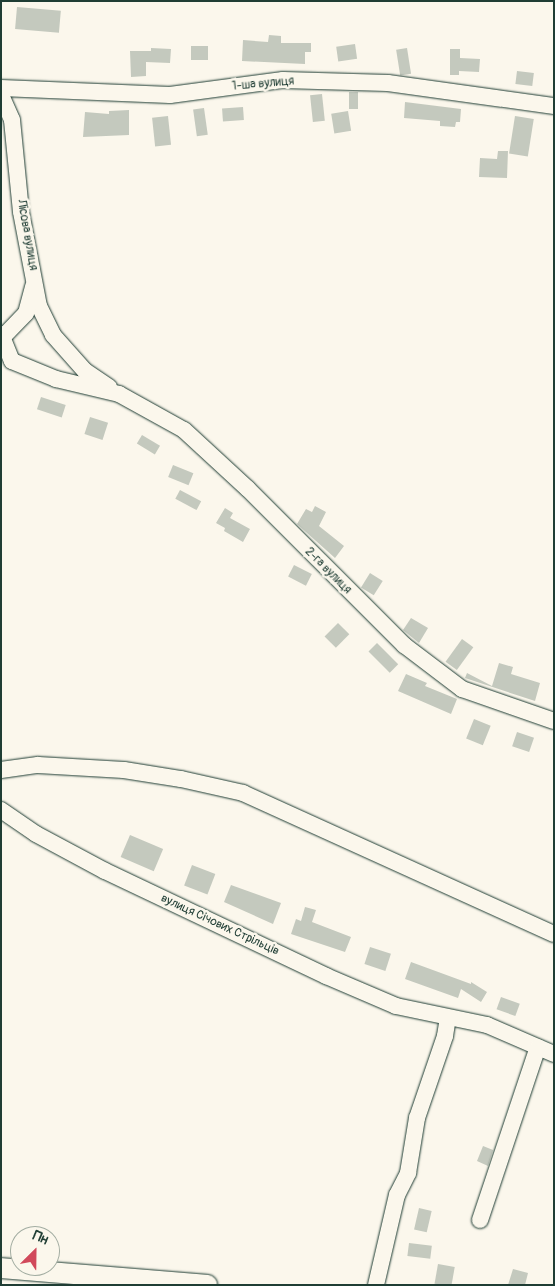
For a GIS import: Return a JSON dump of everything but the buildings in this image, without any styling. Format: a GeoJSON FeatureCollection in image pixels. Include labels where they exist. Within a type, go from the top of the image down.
{"type":"FeatureCollection","features":[{"type":"Feature","properties":{"kind":"main road"},"geometry":{"type":"LineString","coordinates":[[1,1268],[207,1285]]}},
{"type":"Feature","properties":{"kind":"street","name":"1-ша вулиця"},"geometry":{"type":"LineString","coordinates":[[1,88],[170,95],[283,80],[388,83],[554,106]]}},
{"type":"Feature","properties":{"kind":"street","name":"Лісова вулиця"},"geometry":{"type":"LineString","coordinates":[[1,95],[12,120],[21,212],[34,281],[26,313],[2,337]]}},
{"type":"Feature","properties":{"kind":"street","name":"2-га вулиця"},"geometry":{"type":"LineString","coordinates":[[34,281],[39,306],[53,335],[85,371],[119,394],[184,430],[248,489],[404,645],[462,689],[554,721]]}},
{"type":"Feature","properties":{"kind":"street","name":"2-га вулиця"},"geometry":{"type":"LineString","coordinates":[[2,337],[12,361],[56,379],[119,394]]}},
{"type":"Feature","properties":{"kind":"street"},"geometry":{"type":"LineString","coordinates":[[1,770],[38,765],[124,770],[181,779],[243,793],[554,934]]}},
{"type":"Feature","properties":{"kind":"street","name":"вулиця Січових Стрільців"},"geometry":{"type":"LineString","coordinates":[[1,810],[36,834],[105,871],[326,976],[396,1006],[487,1025],[554,1054]]}},
{"type":"Feature","properties":{"kind":"street"},"geometry":{"type":"LineString","coordinates":[[376,1285],[397,1195],[408,1173],[417,1118],[445,1036],[448,1018]]}},
{"type":"Feature","properties":{"kind":"street"},"geometry":{"type":"LineString","coordinates":[[480,1220],[538,1047]]}}]}
